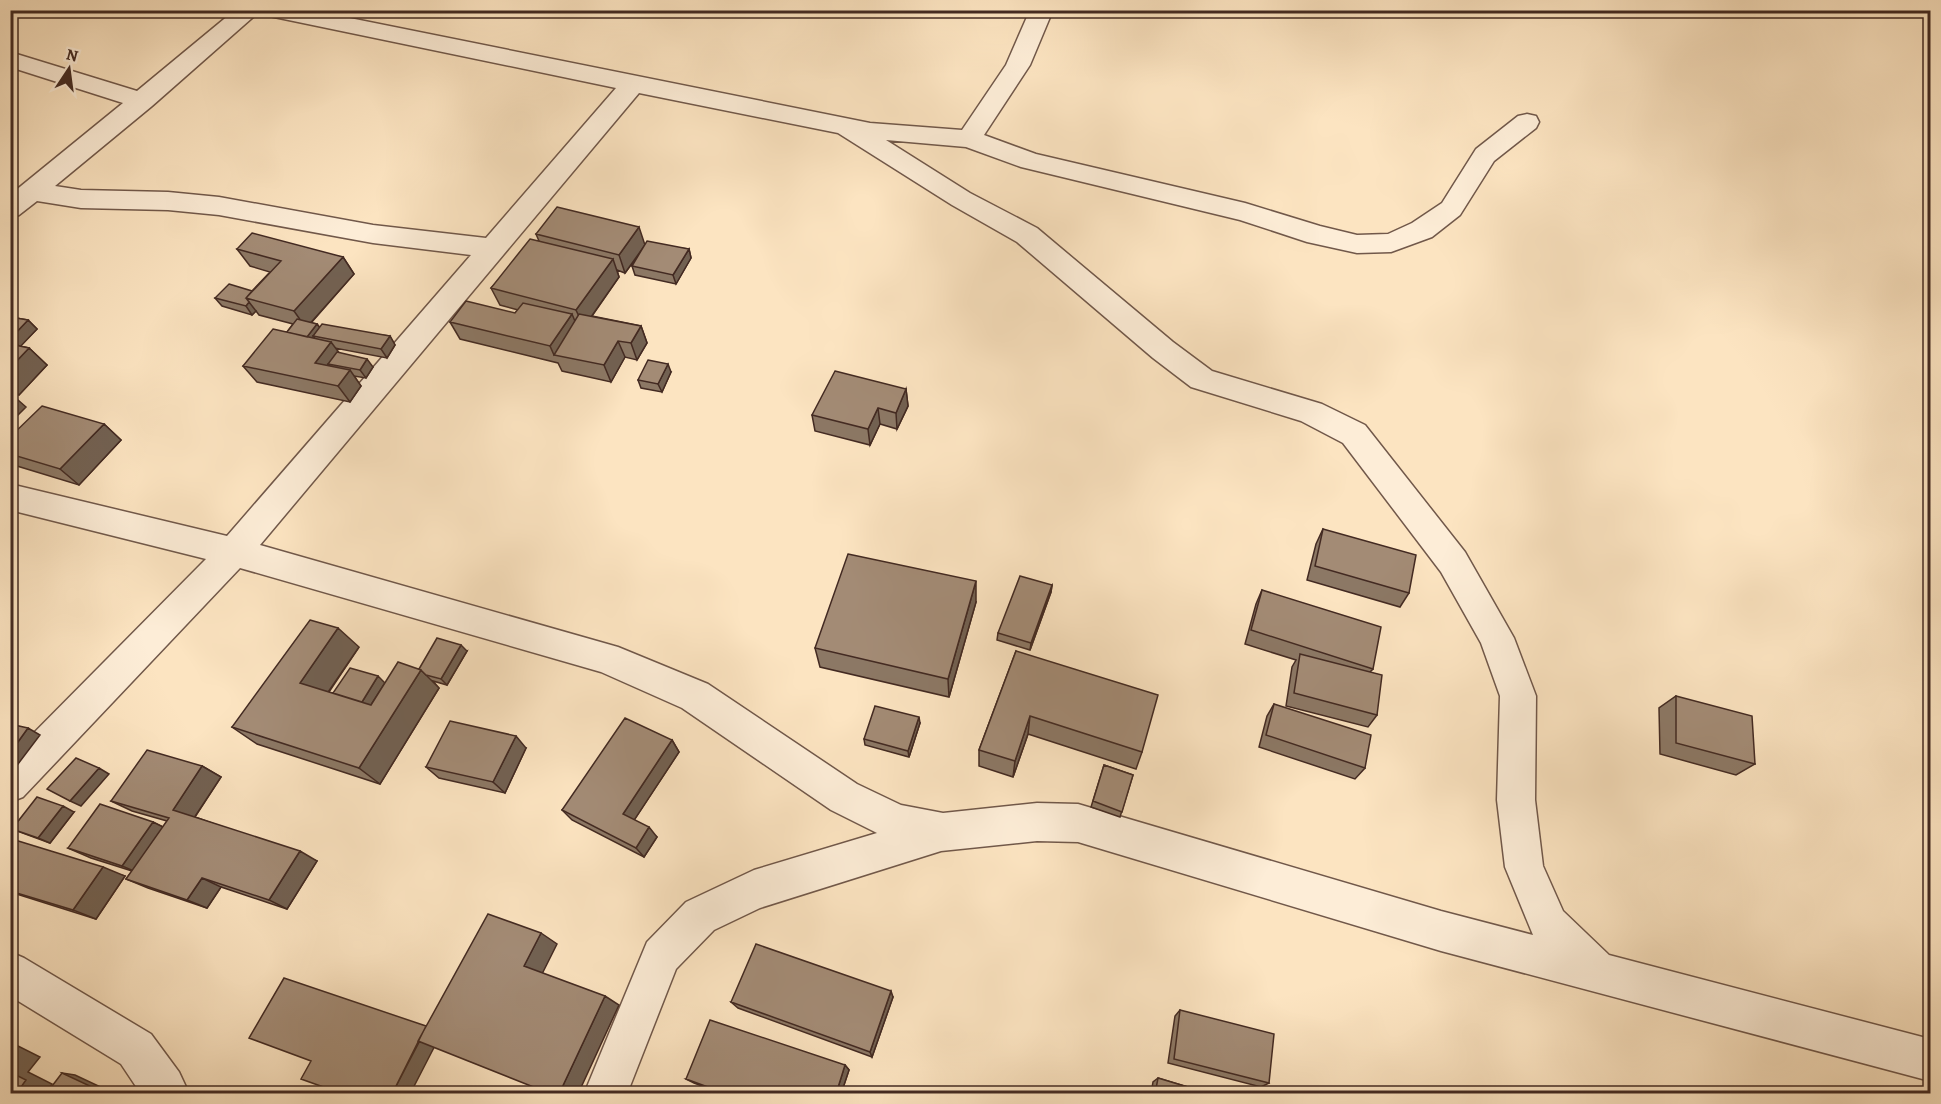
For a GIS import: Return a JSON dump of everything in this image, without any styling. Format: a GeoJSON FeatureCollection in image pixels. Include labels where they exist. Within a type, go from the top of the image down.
{"type":"FeatureCollection","features":[{"type":"Feature","properties":{"kind":"street"},"geometry":{"type":"LineString","coordinates":[[10,209],[250,10]]}},
{"type":"Feature","properties":{"kind":"street"},"geometry":{"type":"LineString","coordinates":[[274,10],[846,127],[969,139],[1030,161],[1245,212],[1317,235],[1358,244],[1391,243],[1422,230],[1451,209],[1485,155],[1527,122]]}},
{"type":"Feature","properties":{"kind":"street"},"geometry":{"type":"LineString","coordinates":[[969,139],[1018,65],[1042,10]]}},
{"type":"Feature","properties":{"kind":"street"},"geometry":{"type":"LineString","coordinates":[[10,59],[143,101]]}},
{"type":"Feature","properties":{"kind":"street"},"geometry":{"type":"LineString","coordinates":[[10,784],[234,552],[632,85]]}},
{"type":"Feature","properties":{"kind":"street"},"geometry":{"type":"LineString","coordinates":[[846,127],[961,199],[1027,235],[1163,350],[1202,379],[1311,411],[1354,434],[1453,562],[1497,638],[1518,696],[1516,800],[1524,867],[1549,925],[1598,971]]}},
{"type":"Feature","properties":{"kind":"street"},"geometry":{"type":"LineString","coordinates":[[32,191],[81,200],[168,201],[219,206],[374,234],[494,248]]}},
{"type":"Feature","properties":{"kind":"street"},"geometry":{"type":"LineString","coordinates":[[10,496],[234,552],[606,658],[695,696],[844,797],[897,823],[943,832]]}},
{"type":"Feature","properties":{"kind":"street"},"geometry":{"type":"LineString","coordinates":[[605,1094],[661,956],[700,916],[754,890],[943,832],[1037,822],[1078,823],[1441,931],[1930,1060]]}},
{"type":"Feature","properties":{"kind":"street"},"geometry":{"type":"LineString","coordinates":[[10,972],[136,1049],[164,1087],[162,1094]]}},
{"type":"Feature","properties":{"kind":"building"},"geometry":{"type":"Polygon","coordinates":[[[557,207],[639,227],[619,255],[536,234],[557,207]]]}},
{"type":"Feature","properties":{"kind":"building"},"geometry":{"type":"Polygon","coordinates":[[[252,233],[343,257],[294,311],[246,298],[281,261],[237,249],[252,233]]]}},
{"type":"Feature","properties":{"kind":"building"},"geometry":{"type":"Polygon","coordinates":[[[530,239],[613,259],[576,310],[491,288],[530,239]]]}},
{"type":"Feature","properties":{"kind":"building"},"geometry":{"type":"Polygon","coordinates":[[[647,241],[689,249],[673,275],[632,266],[647,241]]]}},
{"type":"Feature","properties":{"kind":"building"},"geometry":{"type":"Polygon","coordinates":[[[229,284],[252,291],[246,298],[249,302],[246,306],[215,298],[229,284]]]}},
{"type":"Feature","properties":{"kind":"building"},"geometry":{"type":"Polygon","coordinates":[[[466,301],[515,313],[523,303],[572,314],[550,346],[450,322],[466,301]]]}},
{"type":"Feature","properties":{"kind":"building"},"geometry":{"type":"Polygon","coordinates":[[[579,314],[641,326],[631,343],[618,341],[604,365],[554,355],[579,314]]]}},
{"type":"Feature","properties":{"kind":"building"},"geometry":{"type":"Polygon","coordinates":[[[10,317],[28,320],[11,338],[10,338],[10,317]]]}},
{"type":"Feature","properties":{"kind":"building"},"geometry":{"type":"Polygon","coordinates":[[[297,319],[317,324],[307,337],[287,332],[297,319]]]}},
{"type":"Feature","properties":{"kind":"building"},"geometry":{"type":"Polygon","coordinates":[[[322,324],[390,336],[381,349],[313,336],[322,324]]]}},
{"type":"Feature","properties":{"kind":"building"},"geometry":{"type":"Polygon","coordinates":[[[273,329],[331,342],[315,363],[350,370],[338,386],[243,366],[273,329]]]}},
{"type":"Feature","properties":{"kind":"building"},"geometry":{"type":"Polygon","coordinates":[[[10,344],[29,348],[10,368],[10,344]]]}},
{"type":"Feature","properties":{"kind":"building"},"geometry":{"type":"Polygon","coordinates":[[[337,352],[367,359],[360,370],[328,364],[337,352]]]}},
{"type":"Feature","properties":{"kind":"building"},"geometry":{"type":"Polygon","coordinates":[[[648,360],[668,364],[658,384],[638,380],[648,360]]]}},
{"type":"Feature","properties":{"kind":"building"},"geometry":{"type":"Polygon","coordinates":[[[835,371],[906,389],[896,413],[878,408],[868,429],[812,415],[835,371]]]}},
{"type":"Feature","properties":{"kind":"building"},"geometry":{"type":"Polygon","coordinates":[[[42,406],[104,424],[60,469],[10,454],[10,437],[42,406]]]}},
{"type":"Feature","properties":{"kind":"building"},"geometry":{"type":"Polygon","coordinates":[[[1323,529],[1416,555],[1409,593],[1315,566],[1323,529]]]}},
{"type":"Feature","properties":{"kind":"building"},"geometry":{"type":"Polygon","coordinates":[[[848,554],[976,581],[948,679],[815,648],[848,554]]]}},
{"type":"Feature","properties":{"kind":"building"},"geometry":{"type":"Polygon","coordinates":[[[1020,576],[1052,585],[1031,643],[998,633],[1020,576]]]}},
{"type":"Feature","properties":{"kind":"building"},"geometry":{"type":"Polygon","coordinates":[[[1262,590],[1381,627],[1373,669],[1251,630],[1262,590]]]}},
{"type":"Feature","properties":{"kind":"building"},"geometry":{"type":"Polygon","coordinates":[[[310,620],[338,628],[300,683],[371,705],[398,662],[421,670],[359,768],[232,727],[310,620]]]}},
{"type":"Feature","properties":{"kind":"building"},"geometry":{"type":"Polygon","coordinates":[[[437,638],[461,645],[441,679],[426,675],[419,669],[437,638]]]}},
{"type":"Feature","properties":{"kind":"building"},"geometry":{"type":"Polygon","coordinates":[[[1016,651],[1158,695],[1142,752],[1030,716],[1015,761],[979,750],[1016,651]]]}},
{"type":"Feature","properties":{"kind":"building"},"geometry":{"type":"Polygon","coordinates":[[[1300,654],[1382,675],[1377,715],[1294,693],[1300,654]]]}},
{"type":"Feature","properties":{"kind":"building"},"geometry":{"type":"Polygon","coordinates":[[[350,668],[378,676],[362,702],[333,693],[350,668]]]}},
{"type":"Feature","properties":{"kind":"building"},"geometry":{"type":"Polygon","coordinates":[[[1676,696],[1752,716],[1755,764],[1676,743],[1676,696]]]}},
{"type":"Feature","properties":{"kind":"building"},"geometry":{"type":"Polygon","coordinates":[[[1274,704],[1371,735],[1365,768],[1266,735],[1274,704]]]}},
{"type":"Feature","properties":{"kind":"building"},"geometry":{"type":"Polygon","coordinates":[[[875,706],[919,717],[908,751],[864,739],[875,706]]]}},
{"type":"Feature","properties":{"kind":"building"},"geometry":{"type":"Polygon","coordinates":[[[625,718],[672,740],[623,814],[649,827],[636,848],[562,810],[625,718]]]}},
{"type":"Feature","properties":{"kind":"building"},"geometry":{"type":"Polygon","coordinates":[[[450,721],[516,736],[493,782],[426,767],[450,721]]]}},
{"type":"Feature","properties":{"kind":"building"},"geometry":{"type":"Polygon","coordinates":[[[10,724],[28,728],[10,753],[10,724]]]}},
{"type":"Feature","properties":{"kind":"building"},"geometry":{"type":"Polygon","coordinates":[[[147,750],[202,766],[173,810],[300,851],[269,900],[202,878],[187,900],[126,879],[169,818],[111,801],[147,750]]]}},
{"type":"Feature","properties":{"kind":"building"},"geometry":{"type":"Polygon","coordinates":[[[76,758],[99,768],[70,801],[47,789],[76,758]]]}},
{"type":"Feature","properties":{"kind":"building"},"geometry":{"type":"Polygon","coordinates":[[[1104,765],[1133,775],[1122,812],[1093,801],[1104,765]]]}},
{"type":"Feature","properties":{"kind":"building"},"geometry":{"type":"Polygon","coordinates":[[[37,797],[63,806],[38,838],[12,829],[37,797]]]}},
{"type":"Feature","properties":{"kind":"building"},"geometry":{"type":"Polygon","coordinates":[[[100,804],[153,822],[122,866],[68,848],[100,804]]]}},
{"type":"Feature","properties":{"kind":"building"},"geometry":{"type":"Polygon","coordinates":[[[15,840],[103,867],[73,910],[10,891],[10,846],[15,840]]]}},
{"type":"Feature","properties":{"kind":"building"},"geometry":{"type":"Polygon","coordinates":[[[488,914],[541,933],[524,966],[605,996],[559,1094],[551,1094],[418,1041],[488,914]]]}},
{"type":"Feature","properties":{"kind":"building"},"geometry":{"type":"Polygon","coordinates":[[[756,944],[891,991],[870,1052],[731,1002],[756,944]]]}},
{"type":"Feature","properties":{"kind":"building"},"geometry":{"type":"Polygon","coordinates":[[[284,978],[426,1026],[392,1094],[343,1094],[301,1079],[311,1061],[249,1038],[284,978]]]}},
{"type":"Feature","properties":{"kind":"building"},"geometry":{"type":"Polygon","coordinates":[[[1180,1010],[1274,1034],[1269,1083],[1174,1059],[1180,1010]]]}},
{"type":"Feature","properties":{"kind":"building"},"geometry":{"type":"Polygon","coordinates":[[[710,1020],[845,1065],[836,1094],[727,1094],[686,1079],[710,1020]]]}},
{"type":"Feature","properties":{"kind":"building"},"geometry":{"type":"Polygon","coordinates":[[[10,1072],[26,1080],[16,1094],[10,1094],[10,1072]]]}},
{"type":"Feature","properties":{"kind":"building"},"geometry":{"type":"Polygon","coordinates":[[[62,1073],[92,1087],[88,1094],[46,1094],[62,1073]]]}},
{"type":"Feature","properties":{"kind":"building"},"geometry":{"type":"Polygon","coordinates":[[[1158,1078],[1211,1094],[1155,1094],[1158,1078]]]}}]}
